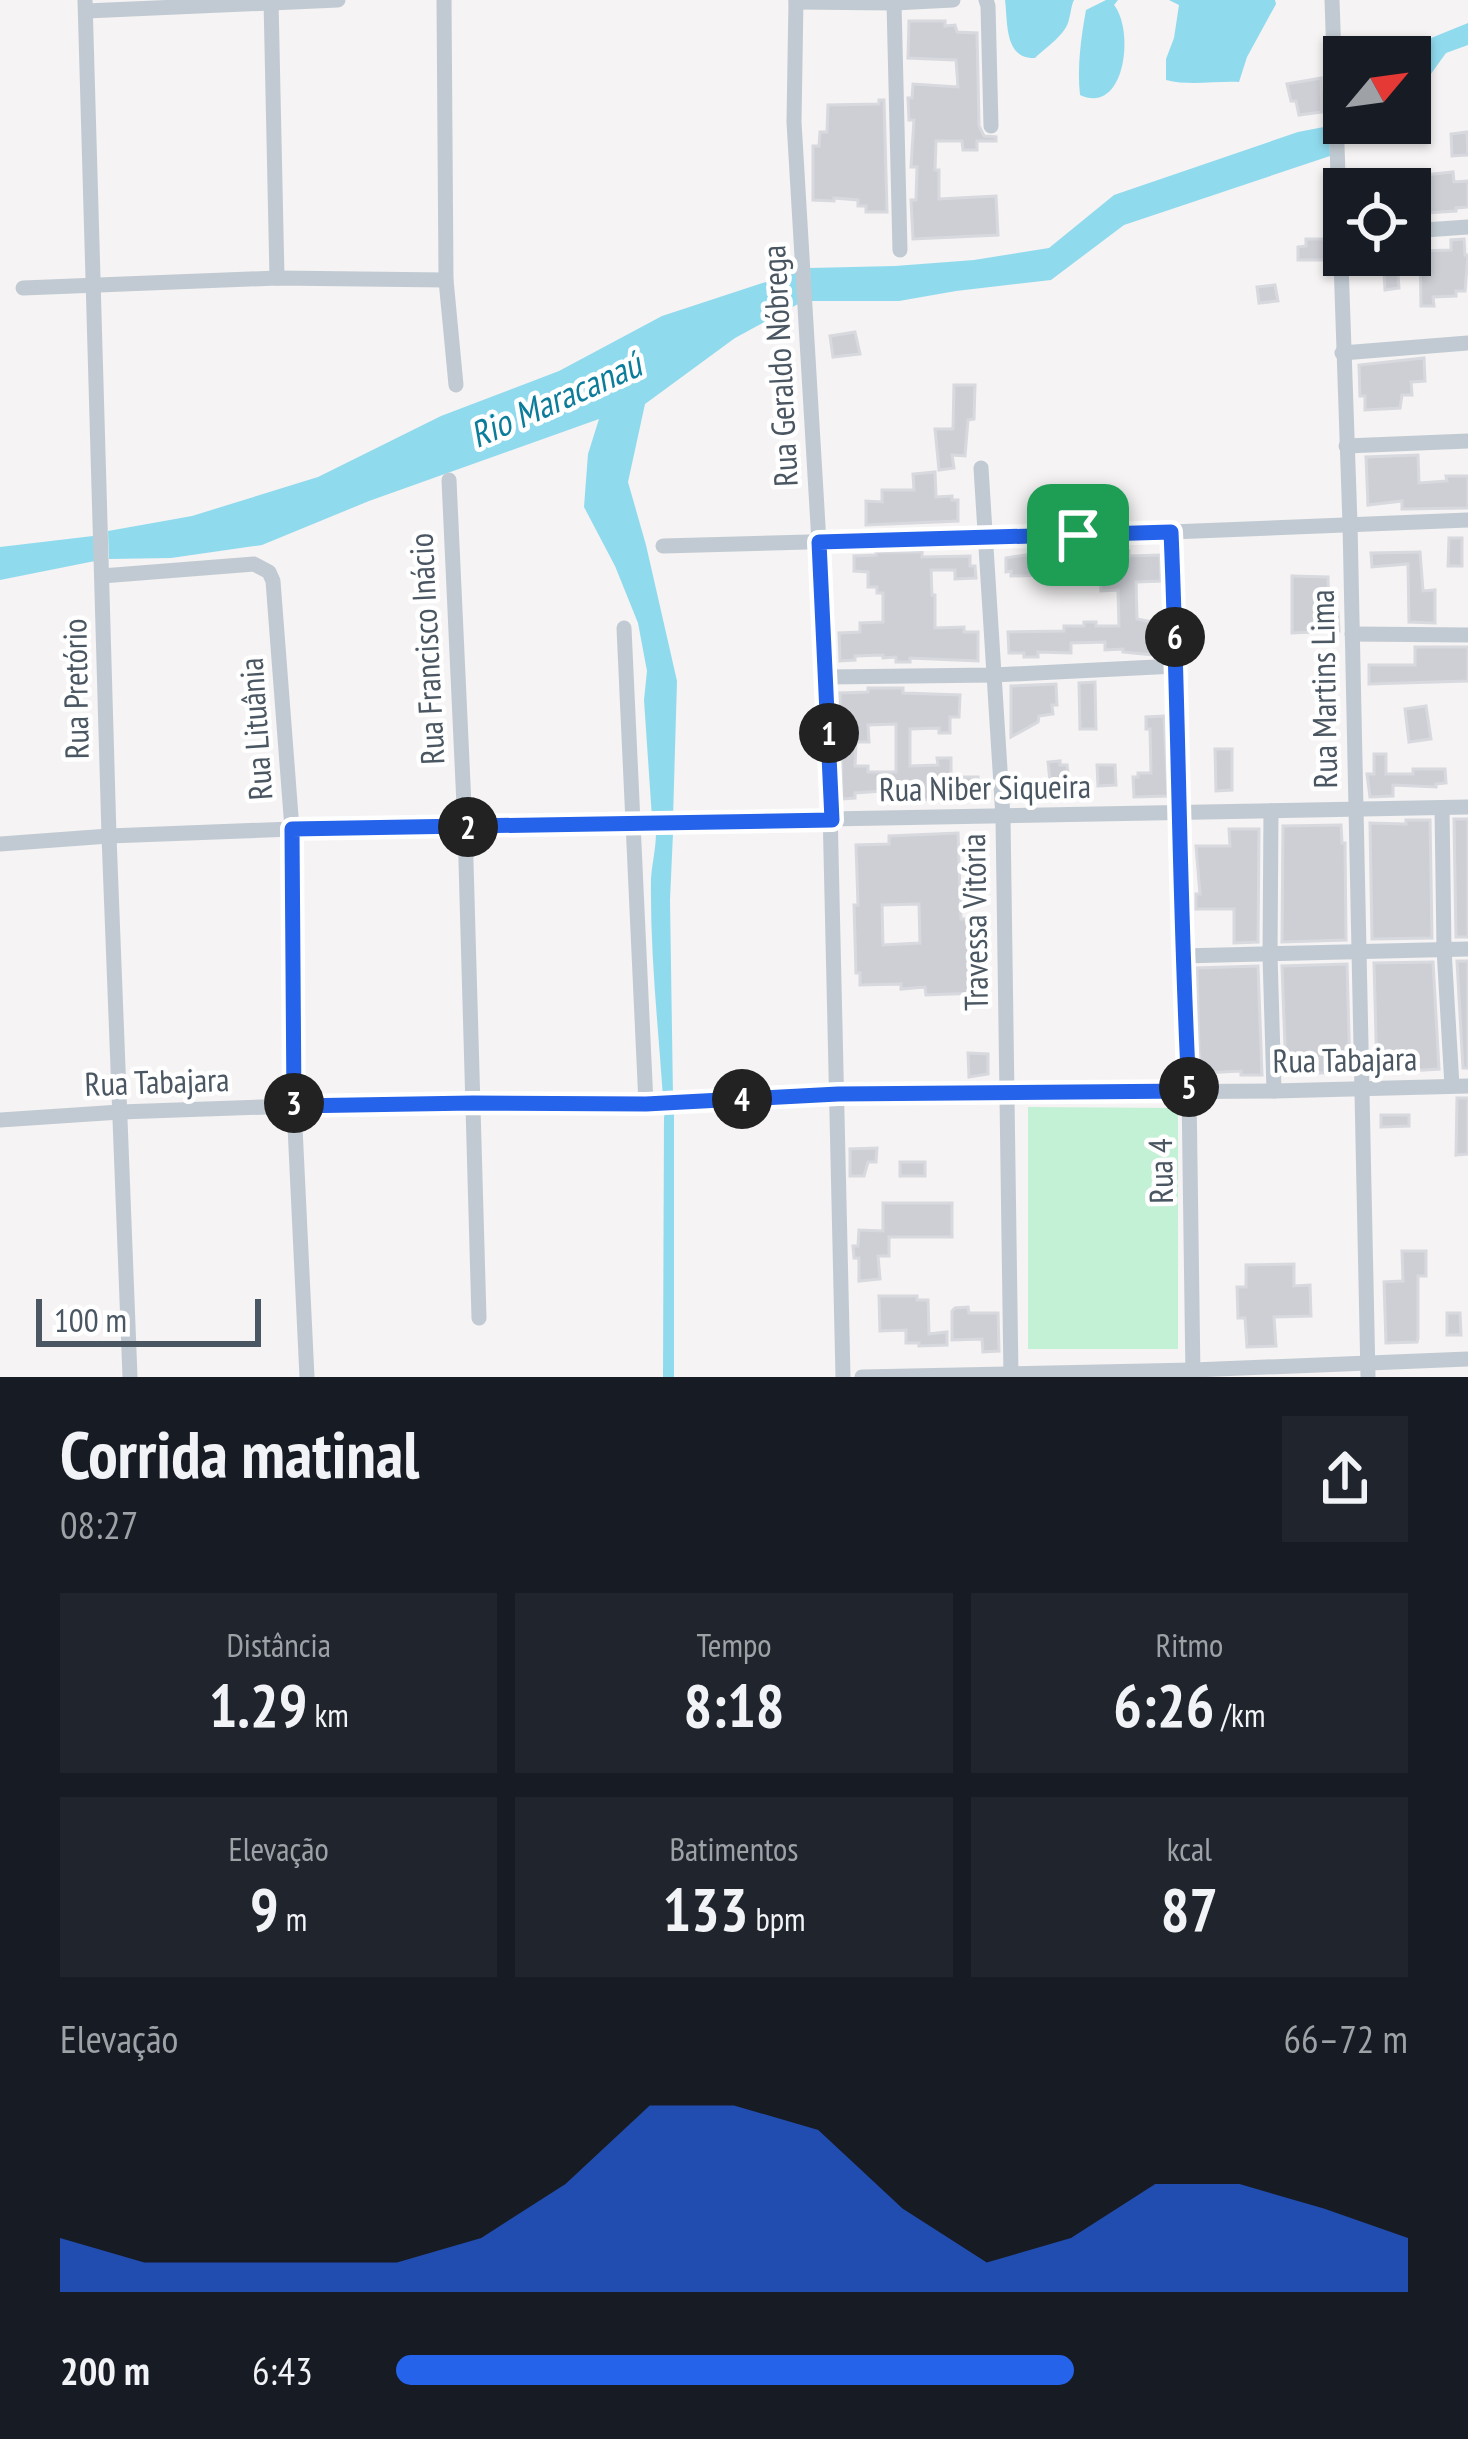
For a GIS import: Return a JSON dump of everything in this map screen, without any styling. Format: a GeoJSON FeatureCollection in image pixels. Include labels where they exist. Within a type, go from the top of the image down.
{"type":"FeatureCollection","features":[{"type":"Feature","properties":{"kind":"street"},"geometry":{"type":"LineString","coordinates":[[86,5],[338,0]]}},
{"type":"Feature","properties":{"kind":"street"},"geometry":{"type":"LineString","coordinates":[[444,0],[446,280],[456,385]]}},
{"type":"Feature","properties":{"kind":"street"},"geometry":{"type":"LineString","coordinates":[[796,1],[952,0]]}},
{"type":"Feature","properties":{"kind":"street"},"geometry":{"type":"LineString","coordinates":[[986,0],[991,126]]}},
{"type":"Feature","properties":{"kind":"street","name":"Rua Martins Lima"},"geometry":{"type":"LineString","coordinates":[[1332,0],[1339,168]]}},
{"type":"Feature","properties":{"kind":"street"},"geometry":{"type":"LineString","coordinates":[[271,1],[277,278]]}},
{"type":"Feature","properties":{"kind":"street","name":"Rua Geraldo Nóbrega"},"geometry":{"type":"LineString","coordinates":[[796,1],[794,122],[832,820],[843,1377]]}},
{"type":"Feature","properties":{"kind":"street"},"geometry":{"type":"LineString","coordinates":[[894,3],[900,250]]}},
{"type":"Feature","properties":{"kind":"street","name":"Rua Pretório"},"geometry":{"type":"LineString","coordinates":[[86,5],[109,836],[130,1377]]}},
{"type":"Feature","properties":{"kind":"street"},"geometry":{"type":"LineString","coordinates":[[1431,230],[1468,227]]}},
{"type":"Feature","properties":{"kind":"street","name":"Rua Martins Lima"},"geometry":{"type":"LineString","coordinates":[[1342,276],[1367,1370]]}},
{"type":"Feature","properties":{"kind":"street"},"geometry":{"type":"LineString","coordinates":[[23,288],[277,278],[446,280]]}},
{"type":"Feature","properties":{"kind":"street"},"geometry":{"type":"LineString","coordinates":[[1342,353],[1468,343]]}},
{"type":"Feature","properties":{"kind":"street"},"geometry":{"type":"LineString","coordinates":[[1346,446],[1468,440]]}},
{"type":"Feature","properties":{"kind":"street","name":"Travessa Vitória"},"geometry":{"type":"LineString","coordinates":[[981,468],[1003,817],[1011,1375]]}},
{"type":"Feature","properties":{"kind":"street","name":"Rua Francisco Inácio"},"geometry":{"type":"LineString","coordinates":[[449,480],[479,1318]]}},
{"type":"Feature","properties":{"kind":"street"},"geometry":{"type":"LineString","coordinates":[[663,545],[1468,520]]}},
{"type":"Feature","properties":{"kind":"street","name":"Rua 4"},"geometry":{"type":"LineString","coordinates":[[1171,532],[1193,1374]]}},
{"type":"Feature","properties":{"kind":"street","name":"Rua Lituânia"},"geometry":{"type":"LineString","coordinates":[[102,576],[254,564],[269,572],[273,581],[292,829],[294,1106],[307,1377]]}},
{"type":"Feature","properties":{"kind":"street"},"geometry":{"type":"LineString","coordinates":[[624,628],[646,1104]]}},
{"type":"Feature","properties":{"kind":"street"},"geometry":{"type":"LineString","coordinates":[[1352,634],[1468,635]]}},
{"type":"Feature","properties":{"kind":"street"},"geometry":{"type":"LineString","coordinates":[[827,676],[994,675],[1177,666]]}},
{"type":"Feature","properties":{"kind":"street","name":"Rua Niber Siqueira"},"geometry":{"type":"LineString","coordinates":[[0,844],[292,829],[1468,807]]}},
{"type":"Feature","properties":{"kind":"street"},"geometry":{"type":"LineString","coordinates":[[1442,808],[1444,949],[1460,1086]]}},
{"type":"Feature","properties":{"kind":"street"},"geometry":{"type":"LineString","coordinates":[[1270,811],[1274,1090]]}},
{"type":"Feature","properties":{"kind":"street"},"geometry":{"type":"LineString","coordinates":[[1181,956],[1468,949]]}},
{"type":"Feature","properties":{"kind":"street","name":"Rua Tabajara"},"geometry":{"type":"LineString","coordinates":[[0,1120],[294,1106],[646,1104],[838,1094],[1460,1086]]}},
{"type":"Feature","properties":{"kind":"street"},"geometry":{"type":"LineString","coordinates":[[862,1377],[1367,1370],[1468,1359]]}},
{"type":"Feature","properties":{"kind":"green space"},"geometry":{"type":"Polygon","coordinates":[[[1028,1107],[1178,1108],[1178,1349],[1028,1349],[1028,1107]]]}},
{"type":"Feature","properties":{"kind":"water"},"geometry":{"type":"Polygon","coordinates":[[[1005,0],[1074,0],[1064,30],[1035,58],[1025,57],[1013,46],[1005,0]]]}},
{"type":"Feature","properties":{"kind":"water"},"geometry":{"type":"Polygon","coordinates":[[[1118,0],[1114,5],[1124,33],[1122,68],[1107,93],[1095,98],[1080,95],[1081,42],[1086,10],[1118,0]]]}},
{"type":"Feature","properties":{"kind":"water"},"geometry":{"type":"Polygon","coordinates":[[[1169,0],[1275,0],[1239,82],[1166,80],[1179,5],[1169,0]]]}},
{"type":"Feature","properties":{"kind":"water"},"geometry":{"type":"Polygon","coordinates":[[[1468,23],[1468,45],[1446,53],[1431,74],[1431,38],[1468,23]]]}},
{"type":"Feature","properties":{"kind":"water"},"geometry":{"type":"Polygon","coordinates":[[[1323,127],[1323,144],[1330,144],[1330,156],[1124,225],[1051,280],[899,301],[811,301],[810,268],[974,260],[1049,248],[1114,195],[1323,127]]]}},
{"type":"Feature","properties":{"kind":"water","name":"Rio Maracanaú"},"geometry":{"type":"Polygon","coordinates":[[[796,272],[798,304],[735,338],[645,404],[628,482],[677,681],[673,818],[652,818],[644,700],[647,671],[638,623],[584,507],[588,454],[599,419],[369,501],[262,545],[171,558],[109,559],[108,531],[192,516],[318,477],[441,416],[559,371],[662,316],[796,272]]]}},
{"type":"Feature","properties":{"kind":"water"},"geometry":{"type":"Polygon","coordinates":[[[93,536],[95,561],[0,580],[0,547],[93,536]]]}},
{"type":"Feature","properties":{"kind":"water"},"geometry":{"type":"Polygon","coordinates":[[[656,832],[673,833],[673,1097],[663,1097],[655,988],[651,879],[656,832]]]}},
{"type":"Feature","properties":{"kind":"water"},"geometry":{"type":"Polygon","coordinates":[[[674,1110],[674,1377],[663,1377],[664,1118],[665,1111],[674,1110]]]}},
{"type":"Feature","properties":{"kind":"building"},"geometry":{"type":"Polygon","coordinates":[[[909,21],[945,21],[945,26],[955,25],[957,32],[977,33],[979,126],[984,136],[996,137],[996,141],[977,141],[977,150],[963,150],[962,141],[936,141],[935,170],[939,170],[939,199],[996,196],[998,235],[913,239],[911,200],[916,200],[917,167],[911,167],[914,120],[909,120],[908,98],[912,98],[913,84],[958,87],[956,60],[908,58],[909,21]]]}},
{"type":"Feature","properties":{"kind":"building"},"geometry":{"type":"Polygon","coordinates":[[[1321,78],[1322,112],[1299,115],[1287,84],[1321,78]]]}},
{"type":"Feature","properties":{"kind":"building"},"geometry":{"type":"Polygon","coordinates":[[[884,100],[887,212],[866,212],[858,200],[813,200],[813,146],[819,146],[820,132],[827,132],[828,105],[879,104],[884,100]]]}},
{"type":"Feature","properties":{"kind":"building"},"geometry":{"type":"Polygon","coordinates":[[[1467,132],[1468,155],[1452,156],[1451,134],[1467,132]]]}},
{"type":"Feature","properties":{"kind":"building"},"geometry":{"type":"Polygon","coordinates":[[[1453,172],[1454,182],[1468,181],[1468,207],[1431,213],[1431,174],[1453,172]]]}},
{"type":"Feature","properties":{"kind":"building"},"geometry":{"type":"Polygon","coordinates":[[[1306,239],[1323,239],[1323,260],[1298,260],[1298,247],[1306,246],[1306,239]]]}},
{"type":"Feature","properties":{"kind":"building"},"geometry":{"type":"Polygon","coordinates":[[[1464,239],[1468,255],[1465,291],[1433,297],[1434,306],[1421,306],[1420,276],[1431,276],[1431,251],[1451,250],[1451,240],[1464,239]]]}},
{"type":"Feature","properties":{"kind":"building"},"geometry":{"type":"Polygon","coordinates":[[[1384,276],[1398,276],[1399,288],[1385,290],[1384,276]]]}},
{"type":"Feature","properties":{"kind":"building"},"geometry":{"type":"Polygon","coordinates":[[[1275,285],[1278,301],[1259,303],[1257,287],[1275,285]]]}},
{"type":"Feature","properties":{"kind":"building"},"geometry":{"type":"Polygon","coordinates":[[[855,332],[860,354],[833,357],[830,336],[855,332]]]}},
{"type":"Feature","properties":{"kind":"building"},"geometry":{"type":"Polygon","coordinates":[[[1424,358],[1425,381],[1411,382],[1412,395],[1402,395],[1400,408],[1365,410],[1359,365],[1424,358]]]}},
{"type":"Feature","properties":{"kind":"building"},"geometry":{"type":"Polygon","coordinates":[[[954,385],[975,385],[974,419],[968,420],[965,456],[952,455],[954,468],[939,470],[935,429],[953,429],[954,385]]]}},
{"type":"Feature","properties":{"kind":"building"},"geometry":{"type":"Polygon","coordinates":[[[1418,455],[1419,483],[1468,476],[1468,508],[1402,509],[1402,501],[1368,505],[1366,457],[1418,455]]]}},
{"type":"Feature","properties":{"kind":"building"},"geometry":{"type":"Polygon","coordinates":[[[935,472],[936,497],[958,500],[958,521],[866,525],[866,501],[882,502],[882,490],[914,490],[913,474],[935,472]]]}},
{"type":"Feature","properties":{"kind":"building"},"geometry":{"type":"Polygon","coordinates":[[[1449,538],[1462,538],[1462,566],[1448,566],[1449,538]]]}},
{"type":"Feature","properties":{"kind":"building"},"geometry":{"type":"Polygon","coordinates":[[[1129,551],[1129,556],[1160,555],[1161,581],[1136,582],[1137,619],[1162,626],[1163,641],[1153,642],[1154,655],[1105,650],[1105,642],[1071,643],[1071,653],[1038,652],[1038,657],[1009,653],[1008,632],[1064,631],[1064,626],[1084,626],[1084,622],[1119,626],[1118,590],[1101,591],[1100,581],[1052,582],[1052,575],[1011,576],[1011,571],[1006,572],[1006,558],[1044,552],[1044,564],[1075,561],[1075,554],[1129,551]]]}},
{"type":"Feature","properties":{"kind":"building"},"geometry":{"type":"Polygon","coordinates":[[[876,552],[970,556],[976,578],[955,579],[955,570],[931,570],[932,595],[935,628],[964,627],[964,632],[978,632],[978,661],[910,658],[910,662],[896,662],[896,657],[883,655],[840,661],[839,633],[860,632],[860,623],[883,622],[883,593],[868,587],[868,572],[854,571],[854,556],[876,552]]]}},
{"type":"Feature","properties":{"kind":"building"},"geometry":{"type":"Polygon","coordinates":[[[1420,552],[1423,591],[1435,590],[1435,623],[1409,622],[1408,564],[1372,567],[1371,553],[1420,552]]]}},
{"type":"Feature","properties":{"kind":"building"},"geometry":{"type":"Polygon","coordinates":[[[1292,576],[1328,577],[1329,614],[1338,613],[1339,631],[1292,633],[1292,576]]]}},
{"type":"Feature","properties":{"kind":"building"},"geometry":{"type":"Polygon","coordinates":[[[1415,647],[1468,647],[1468,681],[1369,684],[1369,665],[1415,665],[1415,647]]]}},
{"type":"Feature","properties":{"kind":"building"},"geometry":{"type":"Polygon","coordinates":[[[1095,682],[1096,729],[1080,729],[1079,683],[1095,682]]]}},
{"type":"Feature","properties":{"kind":"building"},"geometry":{"type":"Polygon","coordinates":[[[1056,684],[1053,714],[1039,716],[1038,722],[1011,737],[1011,686],[1056,684]]]}},
{"type":"Feature","properties":{"kind":"building"},"geometry":{"type":"Polygon","coordinates":[[[868,688],[903,688],[903,693],[960,695],[959,717],[950,717],[950,733],[939,733],[939,728],[910,729],[910,766],[938,765],[937,758],[951,758],[951,777],[978,777],[979,799],[896,800],[882,797],[882,791],[842,799],[840,693],[868,692],[868,688]],[[896,724],[868,725],[869,742],[856,742],[855,766],[868,766],[868,772],[896,772],[896,724]]]}},
{"type":"Feature","properties":{"kind":"building"},"geometry":{"type":"Polygon","coordinates":[[[1426,706],[1431,739],[1409,742],[1405,709],[1426,706]]]}},
{"type":"Feature","properties":{"kind":"building"},"geometry":{"type":"Polygon","coordinates":[[[1164,716],[1168,796],[1134,797],[1133,777],[1151,773],[1146,717],[1164,716]]]}},
{"type":"Feature","properties":{"kind":"building"},"geometry":{"type":"Polygon","coordinates":[[[1215,749],[1232,749],[1232,790],[1216,791],[1215,749]]]}},
{"type":"Feature","properties":{"kind":"building"},"geometry":{"type":"Polygon","coordinates":[[[1374,754],[1386,754],[1386,774],[1445,769],[1446,783],[1436,787],[1393,785],[1393,796],[1370,797],[1367,774],[1374,774],[1374,754]]]}},
{"type":"Feature","properties":{"kind":"building"},"geometry":{"type":"Polygon","coordinates":[[[1048,762],[1067,765],[1069,781],[1050,781],[1048,762]]]}},
{"type":"Feature","properties":{"kind":"building"},"geometry":{"type":"Polygon","coordinates":[[[1097,765],[1115,765],[1116,785],[1098,786],[1097,765]]]}},
{"type":"Feature","properties":{"kind":"building"},"geometry":{"type":"Polygon","coordinates":[[[1454,819],[1468,819],[1468,937],[1456,937],[1454,819]]]}},
{"type":"Feature","properties":{"kind":"building"},"geometry":{"type":"Polygon","coordinates":[[[1406,820],[1430,820],[1432,938],[1372,939],[1370,823],[1406,824],[1406,820]]]}},
{"type":"Feature","properties":{"kind":"building"},"geometry":{"type":"Polygon","coordinates":[[[1341,825],[1346,940],[1282,942],[1283,826],[1341,825]]]}},
{"type":"Feature","properties":{"kind":"building"},"geometry":{"type":"Polygon","coordinates":[[[1229,829],[1259,829],[1258,942],[1234,943],[1234,909],[1196,909],[1196,894],[1200,894],[1196,846],[1230,846],[1229,829]]]}},
{"type":"Feature","properties":{"kind":"building"},"geometry":{"type":"Polygon","coordinates":[[[958,833],[961,919],[976,919],[978,993],[926,995],[925,987],[860,985],[854,905],[858,905],[856,845],[889,844],[889,836],[958,833]],[[919,904],[882,905],[883,945],[920,943],[919,904]]]}},
{"type":"Feature","properties":{"kind":"building"},"geometry":{"type":"Polygon","coordinates":[[[1457,961],[1468,961],[1468,1068],[1463,1068],[1457,961]]]}},
{"type":"Feature","properties":{"kind":"building"},"geometry":{"type":"Polygon","coordinates":[[[1433,962],[1439,1069],[1377,1073],[1374,963],[1433,962]]]}},
{"type":"Feature","properties":{"kind":"building"},"geometry":{"type":"Polygon","coordinates":[[[1347,964],[1350,1072],[1286,1074],[1282,966],[1347,964]]]}},
{"type":"Feature","properties":{"kind":"building"},"geometry":{"type":"Polygon","coordinates":[[[1258,966],[1262,1075],[1202,1073],[1197,968],[1258,966]]]}},
{"type":"Feature","properties":{"kind":"building"},"geometry":{"type":"Polygon","coordinates":[[[968,1053],[988,1054],[988,1074],[969,1077],[968,1053]]]}},
{"type":"Feature","properties":{"kind":"building"},"geometry":{"type":"Polygon","coordinates":[[[1457,1098],[1468,1098],[1468,1154],[1456,1155],[1457,1098]]]}},
{"type":"Feature","properties":{"kind":"building"},"geometry":{"type":"Polygon","coordinates":[[[1381,1115],[1409,1115],[1409,1126],[1381,1127],[1381,1115]]]}},
{"type":"Feature","properties":{"kind":"building"},"geometry":{"type":"Polygon","coordinates":[[[877,1148],[876,1162],[868,1162],[864,1176],[850,1176],[850,1149],[877,1148]]]}},
{"type":"Feature","properties":{"kind":"building"},"geometry":{"type":"Polygon","coordinates":[[[900,1162],[925,1162],[925,1176],[900,1176],[900,1162]]]}},
{"type":"Feature","properties":{"kind":"building"},"geometry":{"type":"Polygon","coordinates":[[[883,1203],[952,1203],[952,1237],[889,1237],[889,1256],[878,1256],[880,1279],[859,1281],[859,1258],[854,1258],[853,1246],[858,1246],[859,1230],[883,1231],[883,1203]]]}},
{"type":"Feature","properties":{"kind":"building"},"geometry":{"type":"Polygon","coordinates":[[[1402,1251],[1426,1251],[1426,1276],[1418,1276],[1418,1338],[1417,1342],[1386,1343],[1384,1282],[1403,1281],[1402,1251]]]}},
{"type":"Feature","properties":{"kind":"building"},"geometry":{"type":"Polygon","coordinates":[[[1294,1264],[1294,1286],[1310,1285],[1311,1316],[1274,1317],[1276,1346],[1247,1347],[1245,1318],[1238,1318],[1237,1287],[1246,1287],[1246,1265],[1294,1264]]]}},
{"type":"Feature","properties":{"kind":"building"},"geometry":{"type":"Polygon","coordinates":[[[879,1296],[928,1300],[929,1334],[947,1332],[947,1345],[919,1346],[906,1343],[906,1330],[880,1331],[879,1296]]]}},
{"type":"Feature","properties":{"kind":"building"},"geometry":{"type":"Polygon","coordinates":[[[968,1307],[969,1313],[998,1313],[999,1351],[983,1352],[982,1339],[952,1340],[952,1311],[968,1307]]]}},
{"type":"Feature","properties":{"kind":"building"},"geometry":{"type":"Polygon","coordinates":[[[1447,1313],[1460,1313],[1461,1335],[1447,1335],[1447,1313]]]}},
{"type":"Feature","properties":{"kind":"route"},"geometry":{"type":"LineString","coordinates":[[1171,532],[1181,956],[1189,1091],[838,1094],[646,1104],[294,1106],[292,829],[832,820],[819,542],[1078,535],[1171,532]]}}]}
